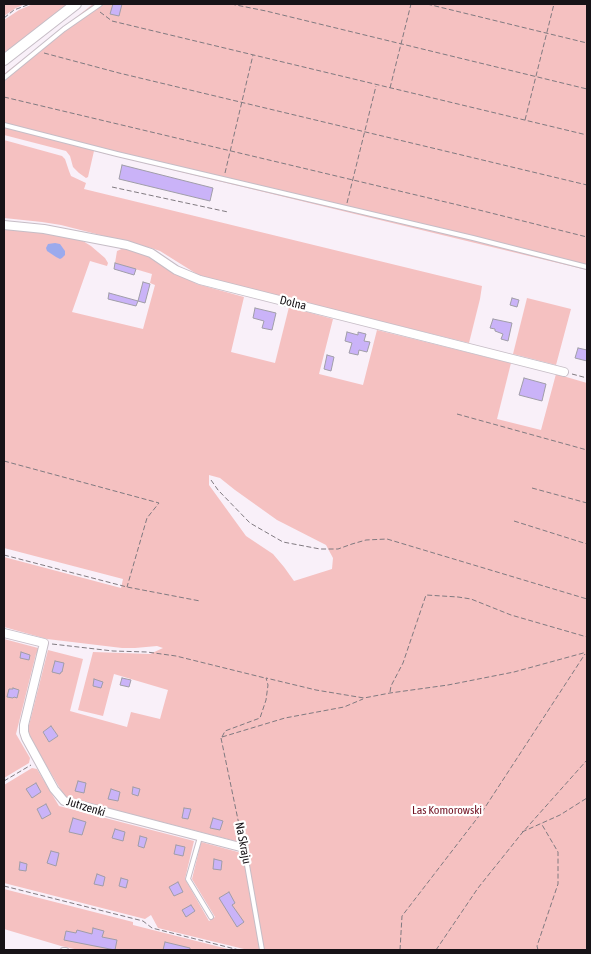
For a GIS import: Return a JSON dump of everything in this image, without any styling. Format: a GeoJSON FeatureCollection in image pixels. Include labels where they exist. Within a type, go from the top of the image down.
{"type":"FeatureCollection","features":[{"type":"Feature","properties":{"kind":"street"},"geometry":{"type":"LineString","coordinates":[[4,60],[76,4]]}},
{"type":"Feature","properties":{"kind":"street","name":"Dolna"},"geometry":{"type":"LineString","coordinates":[[4,225],[44,229],[127,245],[151,253],[176,270],[200,280],[564,372]]}},
{"type":"Feature","properties":{"kind":"street"},"geometry":{"type":"LineString","coordinates":[[4,633],[44,643]]}},
{"type":"Feature","properties":{"kind":"street","name":"Jutrzenki"},"geometry":{"type":"LineString","coordinates":[[44,643],[24,725],[26,738],[58,796],[67,803],[244,848]]}},
{"type":"Feature","properties":{"kind":"lane"},"geometry":{"type":"LineString","coordinates":[[4,78],[64,29],[100,4]]}},
{"type":"Feature","properties":{"kind":"lane"},"geometry":{"type":"LineString","coordinates":[[4,125],[587,267]]}},
{"type":"Feature","properties":{"kind":"lane"},"geometry":{"type":"LineString","coordinates":[[200,837],[188,879],[211,918]]}},
{"type":"Feature","properties":{"kind":"lane","name":"Na Skraju"},"geometry":{"type":"LineString","coordinates":[[244,848],[262,950]]}},
{"type":"Feature","properties":{"kind":"path"},"geometry":{"type":"LineString","coordinates":[[4,18],[14,10],[30,4]]}},
{"type":"Feature","properties":{"kind":"path"},"geometry":{"type":"LineString","coordinates":[[231,4],[401,43],[587,89]]}},
{"type":"Feature","properties":{"kind":"path"},"geometry":{"type":"LineString","coordinates":[[390,88],[410,4]]}},
{"type":"Feature","properties":{"kind":"path"},"geometry":{"type":"LineString","coordinates":[[427,4],[587,43]]}},
{"type":"Feature","properties":{"kind":"path"},"geometry":{"type":"LineString","coordinates":[[525,120],[554,4]]}},
{"type":"Feature","properties":{"kind":"path"},"geometry":{"type":"LineString","coordinates":[[96,7],[112,21],[587,135]]}},
{"type":"Feature","properties":{"kind":"path"},"geometry":{"type":"LineString","coordinates":[[37,51],[67,60],[587,185]]}},
{"type":"Feature","properties":{"kind":"path"},"geometry":{"type":"LineString","coordinates":[[224,179],[253,55]]}},
{"type":"Feature","properties":{"kind":"path"},"geometry":{"type":"LineString","coordinates":[[346,208],[376,85]]}},
{"type":"Feature","properties":{"kind":"path"},"geometry":{"type":"LineString","coordinates":[[4,97],[475,208],[587,237]]}},
{"type":"Feature","properties":{"kind":"path"},"geometry":{"type":"LineString","coordinates":[[112,187],[228,212]]}},
{"type":"Feature","properties":{"kind":"path"},"geometry":{"type":"LineString","coordinates":[[564,372],[587,378]]}},
{"type":"Feature","properties":{"kind":"path"},"geometry":{"type":"LineString","coordinates":[[457,414],[587,450]]}},
{"type":"Feature","properties":{"kind":"path"},"geometry":{"type":"LineString","coordinates":[[4,461],[159,503],[147,518],[128,586]]}},
{"type":"Feature","properties":{"kind":"path"},"geometry":{"type":"LineString","coordinates":[[211,480],[218,490],[250,523],[283,542],[320,549],[338,549],[366,540],[387,539],[587,599]]}},
{"type":"Feature","properties":{"kind":"path"},"geometry":{"type":"LineString","coordinates":[[532,488],[587,502]]}},
{"type":"Feature","properties":{"kind":"path"},"geometry":{"type":"LineString","coordinates":[[514,521],[587,544]]}},
{"type":"Feature","properties":{"kind":"path"},"geometry":{"type":"LineString","coordinates":[[4,555],[128,586],[200,601]]}},
{"type":"Feature","properties":{"kind":"path"},"geometry":{"type":"LineString","coordinates":[[390,693],[391,686],[403,663],[426,595],[471,599],[510,615],[587,637]]}},
{"type":"Feature","properties":{"kind":"path"},"geometry":{"type":"LineString","coordinates":[[44,643],[176,656],[316,690],[364,698]]}},
{"type":"Feature","properties":{"kind":"path"},"geometry":{"type":"LineString","coordinates":[[222,737],[285,718],[344,707],[364,698],[448,685],[514,672],[586,652]]}},
{"type":"Feature","properties":{"kind":"path"},"geometry":{"type":"LineString","coordinates":[[400,950],[402,916],[482,812],[586,652]]}},
{"type":"Feature","properties":{"kind":"path"},"geometry":{"type":"LineString","coordinates":[[222,737],[225,731],[260,718],[266,700],[268,685],[266,678]]}},
{"type":"Feature","properties":{"kind":"path","name":"Na Skraju"},"geometry":{"type":"LineString","coordinates":[[222,737],[244,848]]}},
{"type":"Feature","properties":{"kind":"path"},"geometry":{"type":"LineString","coordinates":[[436,950],[478,888],[522,833],[587,760]]}},
{"type":"Feature","properties":{"kind":"path"},"geometry":{"type":"LineString","coordinates":[[4,781],[39,761]]}},
{"type":"Feature","properties":{"kind":"path"},"geometry":{"type":"LineString","coordinates":[[522,833],[560,815],[587,798]]}},
{"type":"Feature","properties":{"kind":"path"},"geometry":{"type":"LineString","coordinates":[[538,950],[537,946],[558,884],[558,852],[541,823]]}},
{"type":"Feature","properties":{"kind":"path"},"geometry":{"type":"LineString","coordinates":[[4,886],[144,921],[152,928],[239,950]]}},
{"type":"Feature","properties":{"kind":"green space"},"geometry":{"type":"Polygon","coordinates":[[[4,4],[25,4],[4,16],[4,4]]]}},
{"type":"Feature","properties":{"kind":"green space"},"geometry":{"type":"Polygon","coordinates":[[[33,4],[70,4],[4,53],[4,20],[19,10],[33,4]]]}},
{"type":"Feature","properties":{"kind":"green space"},"geometry":{"type":"Polygon","coordinates":[[[93,4],[587,4],[587,270],[94,151],[88,177],[86,178],[73,167],[70,156],[66,151],[4,135],[4,74],[93,4]]]}},
{"type":"Feature","properties":{"kind":"green space"},"geometry":{"type":"Polygon","coordinates":[[[4,140],[62,156],[65,159],[71,176],[86,183],[84,189],[482,286],[469,343],[200,276],[160,251],[151,248],[61,225],[4,218],[4,140]]]}},
{"type":"Feature","properties":{"kind":"green space","name":"Las Komorowski"},"geometry":{"type":"Polygon","coordinates":[[[4,227],[78,238],[105,258],[108,263],[107,266],[90,261],[72,312],[143,329],[155,285],[150,283],[152,274],[115,263],[117,251],[124,248],[147,255],[197,284],[244,297],[231,352],[275,363],[289,307],[333,319],[319,374],[363,385],[377,330],[511,363],[497,419],[541,430],[556,374],[587,383],[587,950],[248,950],[158,928],[151,915],[145,919],[4,883],[4,785],[32,768],[37,769],[59,806],[194,841],[185,879],[209,921],[215,917],[192,879],[201,842],[238,852],[239,842],[65,797],[27,733],[48,650],[83,659],[70,711],[127,727],[131,712],[160,719],[168,690],[114,674],[103,716],[78,710],[93,652],[150,654],[163,648],[157,646],[122,648],[47,639],[4,627],[4,557],[121,588],[123,579],[4,548],[4,227]],[[209,475],[209,485],[246,536],[273,554],[294,581],[332,569],[333,558],[326,545],[277,520],[220,478],[209,475]],[[51,727],[43,732],[49,742],[58,736],[51,727]]]}},
{"type":"Feature","properties":{"kind":"green space"},"geometry":{"type":"Polygon","coordinates":[[[527,298],[571,309],[556,365],[513,354],[527,298]]]}},
{"type":"Feature","properties":{"kind":"green space"},"geometry":{"type":"Polygon","coordinates":[[[4,639],[38,648],[39,651],[36,654],[16,734],[30,758],[29,763],[4,778],[4,639]]]}},
{"type":"Feature","properties":{"kind":"green space"},"geometry":{"type":"Polygon","coordinates":[[[4,889],[232,950],[79,950],[61,946],[4,929],[4,889]]]}},
{"type":"Feature","properties":{"kind":"water"},"geometry":{"type":"Polygon","coordinates":[[[48,244],[60,244],[65,251],[65,255],[60,259],[47,251],[46,248],[48,244]]]}},
{"type":"Feature","properties":{"kind":"building"},"geometry":{"type":"Polygon","coordinates":[[[113,4],[122,4],[119,16],[110,14],[113,4]]]}},
{"type":"Feature","properties":{"kind":"building"},"geometry":{"type":"Polygon","coordinates":[[[122,165],[213,188],[210,201],[119,179],[122,165]]]}},
{"type":"Feature","properties":{"kind":"building"},"geometry":{"type":"Polygon","coordinates":[[[115,263],[136,269],[134,275],[114,269],[115,263]]]}},
{"type":"Feature","properties":{"kind":"building"},"geometry":{"type":"Polygon","coordinates":[[[143,282],[150,284],[145,303],[138,301],[143,282]]]}},
{"type":"Feature","properties":{"kind":"building"},"geometry":{"type":"Polygon","coordinates":[[[109,293],[138,301],[136,306],[108,299],[109,293]]]}},
{"type":"Feature","properties":{"kind":"building"},"geometry":{"type":"Polygon","coordinates":[[[512,298],[519,300],[517,307],[510,305],[512,298]]]}},
{"type":"Feature","properties":{"kind":"building"},"geometry":{"type":"Polygon","coordinates":[[[255,308],[276,313],[272,330],[262,328],[264,321],[253,318],[255,308]]]}},
{"type":"Feature","properties":{"kind":"building"},"geometry":{"type":"Polygon","coordinates":[[[493,319],[512,323],[508,341],[501,339],[503,334],[490,328],[493,319]]]}},
{"type":"Feature","properties":{"kind":"building"},"geometry":{"type":"Polygon","coordinates":[[[347,332],[358,335],[358,332],[366,334],[364,341],[370,342],[367,352],[359,350],[358,355],[349,353],[352,343],[345,341],[347,332]]]}},
{"type":"Feature","properties":{"kind":"building"},"geometry":{"type":"Polygon","coordinates":[[[578,348],[587,350],[587,361],[575,358],[578,348]]]}},
{"type":"Feature","properties":{"kind":"building"},"geometry":{"type":"Polygon","coordinates":[[[327,355],[334,357],[331,371],[324,369],[327,355]]]}},
{"type":"Feature","properties":{"kind":"building"},"geometry":{"type":"Polygon","coordinates":[[[524,378],[546,384],[542,401],[519,395],[524,378]]]}},
{"type":"Feature","properties":{"kind":"building"},"geometry":{"type":"Polygon","coordinates":[[[21,652],[30,655],[29,660],[20,658],[21,652]]]}},
{"type":"Feature","properties":{"kind":"building"},"geometry":{"type":"Polygon","coordinates":[[[55,661],[64,663],[60,674],[52,672],[55,661]]]}},
{"type":"Feature","properties":{"kind":"building"},"geometry":{"type":"Polygon","coordinates":[[[122,678],[131,680],[129,687],[120,685],[122,678]]]}},
{"type":"Feature","properties":{"kind":"building"},"geometry":{"type":"Polygon","coordinates":[[[94,679],[103,682],[101,688],[93,686],[94,679]]]}},
{"type":"Feature","properties":{"kind":"building"},"geometry":{"type":"Polygon","coordinates":[[[9,689],[19,690],[17,698],[7,697],[9,689]]]}},
{"type":"Feature","properties":{"kind":"building"},"geometry":{"type":"Polygon","coordinates":[[[51,726],[58,736],[49,742],[43,732],[51,726]]]}},
{"type":"Feature","properties":{"kind":"building"},"geometry":{"type":"Polygon","coordinates":[[[78,781],[86,783],[84,793],[75,791],[78,781]]]}},
{"type":"Feature","properties":{"kind":"building"},"geometry":{"type":"Polygon","coordinates":[[[36,783],[41,792],[32,798],[26,789],[36,783]]]}},
{"type":"Feature","properties":{"kind":"building"},"geometry":{"type":"Polygon","coordinates":[[[133,787],[140,789],[138,796],[132,794],[133,787]]]}},
{"type":"Feature","properties":{"kind":"building"},"geometry":{"type":"Polygon","coordinates":[[[111,789],[120,792],[118,801],[108,799],[111,789]]]}},
{"type":"Feature","properties":{"kind":"building"},"geometry":{"type":"Polygon","coordinates":[[[46,804],[51,814],[42,819],[37,809],[46,804]]]}},
{"type":"Feature","properties":{"kind":"building"},"geometry":{"type":"Polygon","coordinates":[[[184,808],[191,809],[188,819],[182,818],[184,808]]]}},
{"type":"Feature","properties":{"kind":"building"},"geometry":{"type":"Polygon","coordinates":[[[73,818],[86,822],[82,835],[69,832],[73,818]]]}},
{"type":"Feature","properties":{"kind":"building"},"geometry":{"type":"Polygon","coordinates":[[[213,818],[223,821],[220,830],[210,828],[213,818]]]}},
{"type":"Feature","properties":{"kind":"building"},"geometry":{"type":"Polygon","coordinates":[[[115,829],[125,832],[123,841],[112,838],[115,829]]]}},
{"type":"Feature","properties":{"kind":"building"},"geometry":{"type":"Polygon","coordinates":[[[140,836],[147,838],[144,848],[138,846],[140,836]]]}},
{"type":"Feature","properties":{"kind":"building"},"geometry":{"type":"Polygon","coordinates":[[[176,845],[185,847],[183,856],[174,854],[176,845]]]}},
{"type":"Feature","properties":{"kind":"building"},"geometry":{"type":"Polygon","coordinates":[[[51,851],[59,853],[56,866],[47,863],[51,851]]]}},
{"type":"Feature","properties":{"kind":"building"},"geometry":{"type":"Polygon","coordinates":[[[214,859],[222,861],[221,870],[213,869],[214,859]]]}},
{"type":"Feature","properties":{"kind":"building"},"geometry":{"type":"Polygon","coordinates":[[[20,862],[27,864],[26,871],[19,870],[20,862]]]}},
{"type":"Feature","properties":{"kind":"building"},"geometry":{"type":"Polygon","coordinates":[[[97,874],[105,877],[103,886],[94,884],[97,874]]]}},
{"type":"Feature","properties":{"kind":"building"},"geometry":{"type":"Polygon","coordinates":[[[121,878],[128,880],[126,888],[119,886],[121,878]]]}},
{"type":"Feature","properties":{"kind":"building"},"geometry":{"type":"Polygon","coordinates":[[[178,882],[183,892],[174,896],[169,887],[178,882]]]}},
{"type":"Feature","properties":{"kind":"building"},"geometry":{"type":"Polygon","coordinates":[[[229,892],[235,903],[232,905],[244,922],[237,927],[219,898],[229,892]]]}},
{"type":"Feature","properties":{"kind":"building"},"geometry":{"type":"Polygon","coordinates":[[[191,905],[195,911],[186,917],[182,910],[191,905]]]}},
{"type":"Feature","properties":{"kind":"building"},"geometry":{"type":"Polygon","coordinates":[[[93,928],[104,931],[102,937],[117,940],[115,950],[64,940],[66,931],[76,933],[77,930],[92,934],[93,928]]]}},
{"type":"Feature","properties":{"kind":"building"},"geometry":{"type":"Polygon","coordinates":[[[165,942],[190,948],[190,950],[163,950],[165,942]]]}}]}
